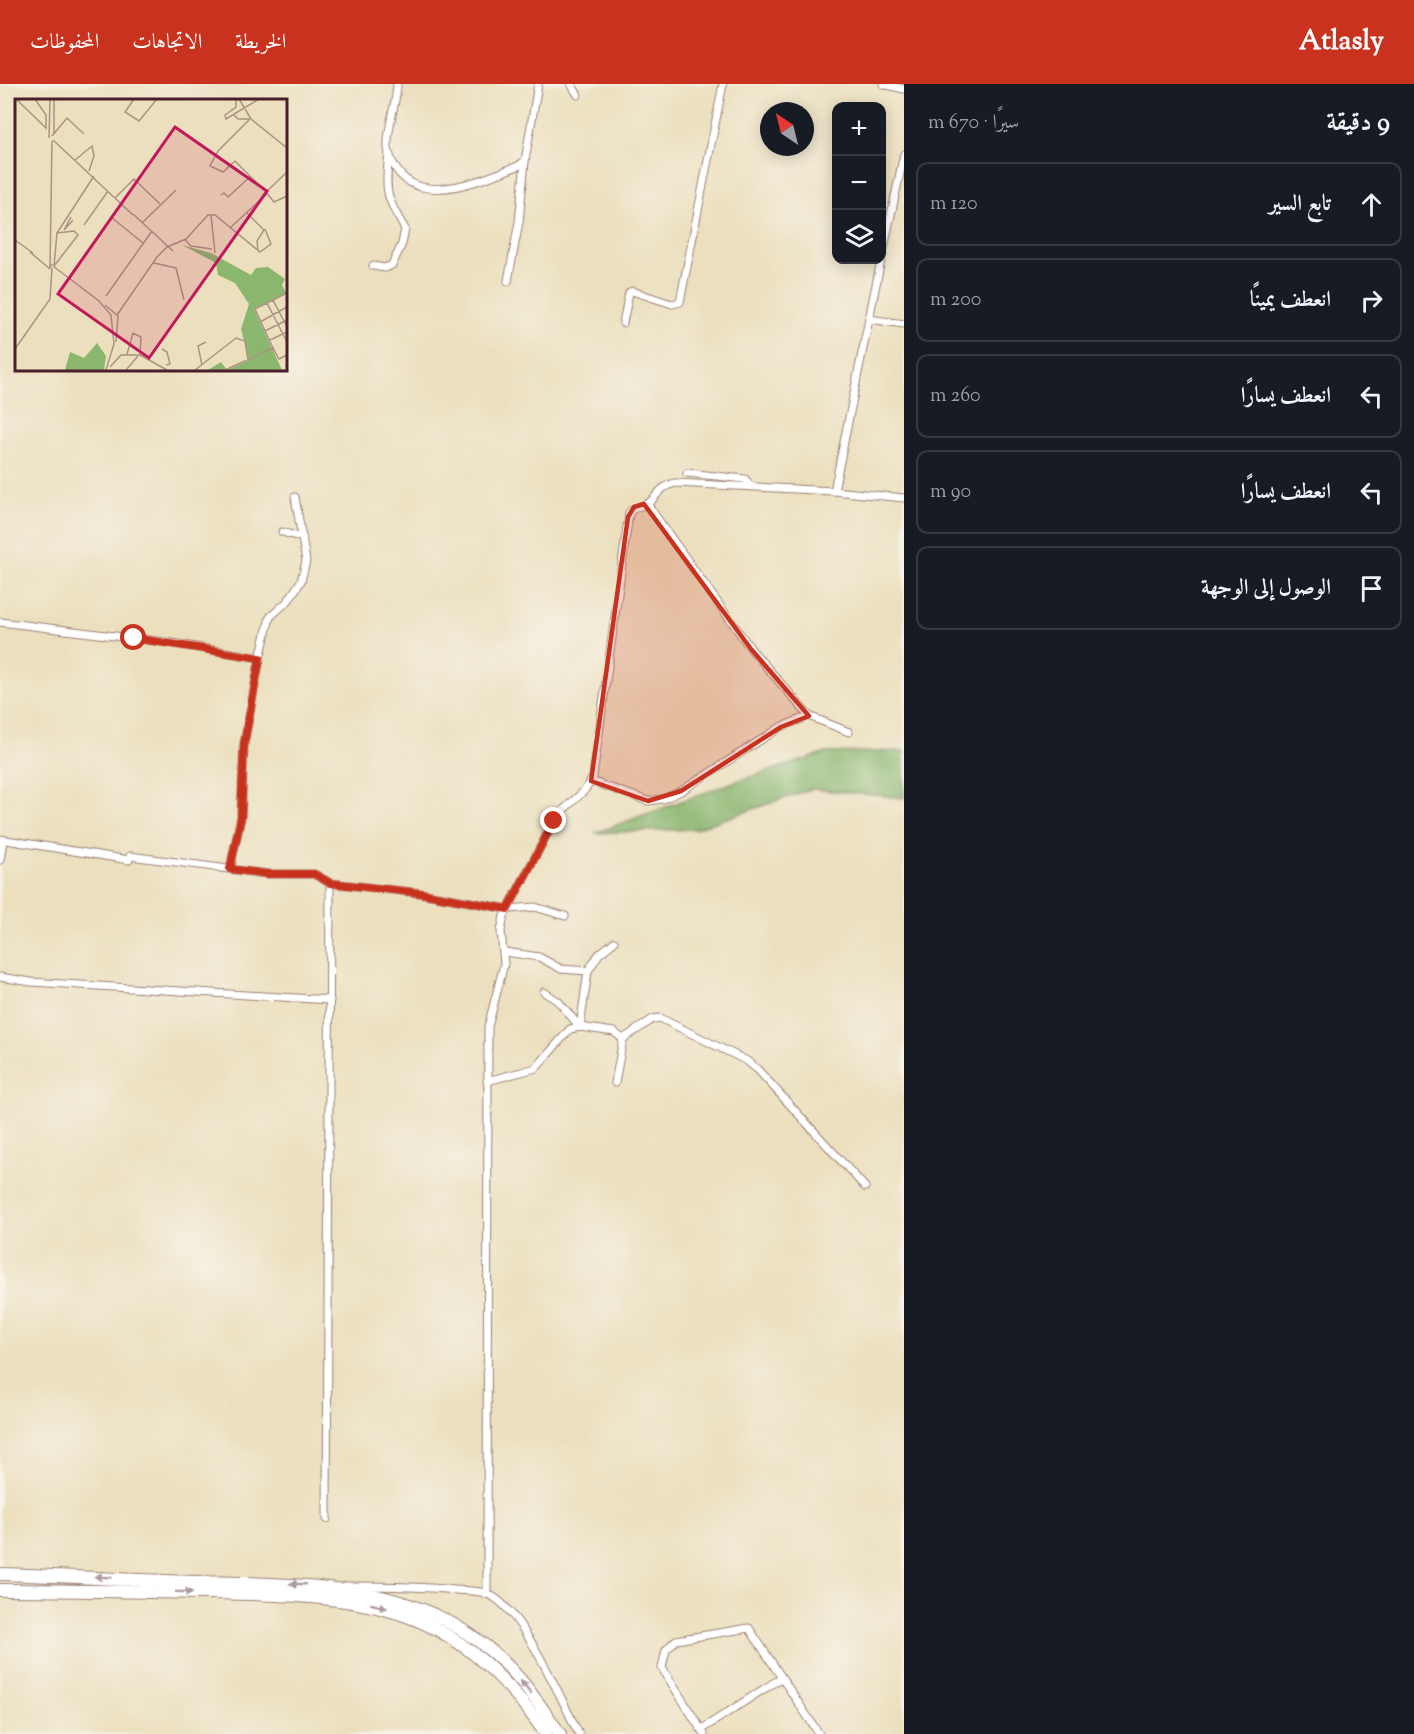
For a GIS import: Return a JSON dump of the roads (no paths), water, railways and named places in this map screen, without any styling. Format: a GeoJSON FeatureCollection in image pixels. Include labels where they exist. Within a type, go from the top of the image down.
{"type":"FeatureCollection","features":[{"type":"Feature","properties":{"kind":"highway"},"geometry":{"type":"LineString","coordinates":[[0,1574],[325,1586],[384,1596],[451,1624],[487,1648],[515,1674],[560,1734]]}},
{"type":"Feature","properties":{"kind":"highway"},"geometry":{"type":"LineString","coordinates":[[0,1590],[237,1593],[339,1598],[372,1604],[403,1613],[435,1628],[473,1652],[511,1687],[546,1734]]}},
{"type":"Feature","properties":{"kind":"street"},"geometry":{"type":"LineString","coordinates":[[373,266],[385,268],[392,265],[402,244],[405,229],[388,201],[386,185],[398,84]]}},
{"type":"Feature","properties":{"kind":"street"},"geometry":{"type":"LineString","coordinates":[[508,281],[519,222],[525,162],[538,84]]}},
{"type":"Feature","properties":{"kind":"street"},"geometry":{"type":"LineString","coordinates":[[571,84],[578,95]]}},
{"type":"Feature","properties":{"kind":"street"},"geometry":{"type":"LineString","coordinates":[[623,323],[629,293],[632,291],[672,304],[680,302],[723,84]]}},
{"type":"Feature","properties":{"kind":"street"},"geometry":{"type":"LineString","coordinates":[[883,84],[904,86]]}},
{"type":"Feature","properties":{"kind":"street"},"geometry":{"type":"LineString","coordinates":[[389,153],[398,170],[410,182],[427,189],[448,189],[525,162]]}},
{"type":"Feature","properties":{"kind":"street"},"geometry":{"type":"LineString","coordinates":[[886,235],[904,154]]}},
{"type":"Feature","properties":{"kind":"street"},"geometry":{"type":"LineString","coordinates":[[834,491],[880,264]]}},
{"type":"Feature","properties":{"kind":"street"},"geometry":{"type":"LineString","coordinates":[[869,319],[904,324]]}},
{"type":"Feature","properties":{"kind":"street"},"geometry":{"type":"LineString","coordinates":[[687,472],[745,479],[751,486]]}},
{"type":"Feature","properties":{"kind":"street"},"geometry":{"type":"LineString","coordinates":[[487,1594],[488,1027],[504,964],[505,952],[501,931],[508,909],[554,821],[591,781],[628,517],[634,507],[647,504],[662,488],[671,484],[751,486],[904,498]]}},
{"type":"Feature","properties":{"kind":"street"},"geometry":{"type":"LineString","coordinates":[[230,869],[241,817],[244,744],[270,617],[288,601],[301,580],[306,561],[295,497]]}},
{"type":"Feature","properties":{"kind":"street"},"geometry":{"type":"LineString","coordinates":[[647,504],[751,649],[809,716],[849,732]]}},
{"type":"Feature","properties":{"kind":"street"},"geometry":{"type":"LineString","coordinates":[[282,532],[303,538]]}},
{"type":"Feature","properties":{"kind":"street"},"geometry":{"type":"LineString","coordinates":[[0,622],[172,643],[260,658]]}},
{"type":"Feature","properties":{"kind":"street"},"geometry":{"type":"LineString","coordinates":[[591,781],[648,801],[663,799],[681,791],[781,727],[809,716]]}},
{"type":"Feature","properties":{"kind":"street"},"geometry":{"type":"LineString","coordinates":[[0,860],[1,840],[267,874],[314,874],[330,883],[420,893],[508,909],[535,907],[565,916]]}},
{"type":"Feature","properties":{"kind":"street"},"geometry":{"type":"LineString","coordinates":[[327,1519],[330,883]]}},
{"type":"Feature","properties":{"kind":"street"},"geometry":{"type":"LineString","coordinates":[[580,1027],[588,971],[599,954],[614,942]]}},
{"type":"Feature","properties":{"kind":"street"},"geometry":{"type":"LineString","coordinates":[[505,952],[539,957],[561,969],[588,971]]}},
{"type":"Feature","properties":{"kind":"street"},"geometry":{"type":"LineString","coordinates":[[0,976],[31,982],[330,1000]]}},
{"type":"Feature","properties":{"kind":"street"},"geometry":{"type":"LineString","coordinates":[[544,992],[558,1001],[580,1027]]}},
{"type":"Feature","properties":{"kind":"street"},"geometry":{"type":"LineString","coordinates":[[615,1083],[623,1039],[653,1018],[660,1018],[747,1061],[766,1078],[865,1187]]}},
{"type":"Feature","properties":{"kind":"street"},"geometry":{"type":"LineString","coordinates":[[487,1081],[536,1068],[564,1033],[570,1029],[580,1027],[614,1032],[623,1039]]}},
{"type":"Feature","properties":{"kind":"street"},"geometry":{"type":"LineString","coordinates":[[325,1586],[415,1586],[487,1594],[497,1599],[522,1629],[579,1734]]}},
{"type":"Feature","properties":{"kind":"street"},"geometry":{"type":"LineString","coordinates":[[781,1678],[703,1732],[662,1668],[666,1650],[676,1640],[749,1628],[819,1734]]}}]}
